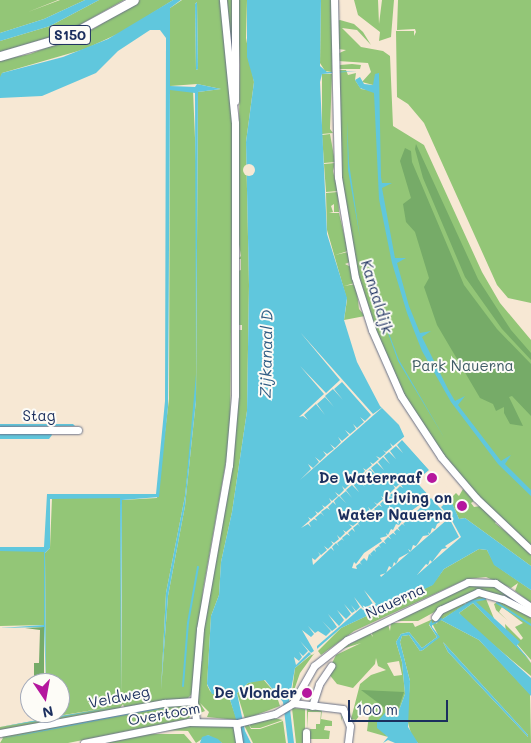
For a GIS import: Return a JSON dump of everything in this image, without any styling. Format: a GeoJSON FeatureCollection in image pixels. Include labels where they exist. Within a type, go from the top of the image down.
{"type":"FeatureCollection","features":[{"type":"Feature","properties":{"kind":"main road","name":"S150"},"geometry":{"type":"LineString","coordinates":[[0,56],[68,36],[134,0]]}},
{"type":"Feature","properties":{"kind":"street"},"geometry":{"type":"LineString","coordinates":[[196,721],[194,701],[203,604],[233,424],[236,309],[234,104],[222,0]]}},
{"type":"Feature","properties":{"kind":"street"},"geometry":{"type":"LineString","coordinates":[[234,104],[237,86],[235,0]]}},
{"type":"Feature","properties":{"kind":"street","name":"Kanaaldijk"},"geometry":{"type":"LineString","coordinates":[[334,0],[338,177],[353,268],[372,330],[401,396],[441,457],[479,501],[531,550]]}},
{"type":"Feature","properties":{"kind":"street","name":"Stag"},"geometry":{"type":"LineString","coordinates":[[0,430],[78,430]]}},
{"type":"Feature","properties":{"kind":"street","name":"Nauerna"},"geometry":{"type":"LineString","coordinates":[[292,704],[310,671],[338,646],[456,586],[474,580],[492,582],[531,611]]}},
{"type":"Feature","properties":{"kind":"street","name":"Nauerna"},"geometry":{"type":"LineString","coordinates":[[435,618],[440,610],[478,592],[503,599],[531,611]]}},
{"type":"Feature","properties":{"kind":"street"},"geometry":{"type":"LineString","coordinates":[[312,706],[319,684],[331,666]]}},
{"type":"Feature","properties":{"kind":"street","name":"Veldweg"},"geometry":{"type":"LineString","coordinates":[[0,733],[164,703],[194,701]]}},
{"type":"Feature","properties":{"kind":"street"},"geometry":{"type":"LineString","coordinates":[[292,704],[346,711],[350,727],[348,743]]}},
{"type":"Feature","properties":{"kind":"street","name":"Overtoom"},"geometry":{"type":"LineString","coordinates":[[84,743],[196,721],[239,723],[278,712],[292,704]]}},
{"type":"Feature","properties":{"kind":"street"},"geometry":{"type":"LineString","coordinates":[[239,723],[239,743]]}},
{"type":"Feature","properties":{"kind":"street"},"geometry":{"type":"LineString","coordinates":[[306,732],[306,743]]}},
{"type":"Feature","properties":{"kind":"green space"},"geometry":{"type":"Polygon","coordinates":[[[0,0],[58,0],[28,12],[60,0],[85,0],[44,19],[0,33],[0,0]]]}},
{"type":"Feature","properties":{"kind":"green space"},"geometry":{"type":"Polygon","coordinates":[[[99,0],[124,0],[67,32],[0,52],[0,41],[50,26],[99,0]]]}},
{"type":"Feature","properties":{"kind":"green space"},"geometry":{"type":"Polygon","coordinates":[[[140,0],[173,0],[124,31],[85,49],[2,73],[0,86],[0,60],[30,54],[90,31],[140,0]]]}},
{"type":"Feature","properties":{"kind":"green space"},"geometry":{"type":"Polygon","coordinates":[[[182,0],[221,0],[233,113],[230,439],[203,590],[193,693],[187,699],[124,707],[123,704],[120,708],[70,718],[70,714],[117,706],[70,714],[70,673],[46,673],[45,553],[50,548],[52,498],[120,497],[122,698],[122,500],[157,498],[169,399],[170,90],[193,90],[196,162],[196,395],[185,496],[166,593],[161,690],[168,596],[185,506],[196,400],[198,92],[221,89],[197,84],[170,86],[170,8],[182,0]],[[197,2],[195,4],[196,70],[198,69],[197,2]]]}},
{"type":"Feature","properties":{"kind":"green space"},"geometry":{"type":"Polygon","coordinates":[[[224,0],[234,0],[235,80],[224,0]]]}},
{"type":"Feature","properties":{"kind":"green space"},"geometry":{"type":"Polygon","coordinates":[[[237,0],[247,0],[246,38],[254,82],[246,142],[249,285],[247,411],[232,512],[221,562],[219,595],[211,616],[207,685],[210,691],[219,697],[229,697],[237,720],[207,717],[209,712],[200,703],[205,711],[200,713],[196,699],[198,661],[202,661],[202,655],[199,655],[236,431],[237,330],[242,330],[242,325],[237,325],[238,271],[241,270],[241,259],[238,259],[241,256],[237,233],[240,65],[237,0]]]}},
{"type":"Feature","properties":{"kind":"green space"},"geometry":{"type":"Polygon","coordinates":[[[321,0],[332,0],[332,72],[325,71],[320,63],[321,0]]]}},
{"type":"Feature","properties":{"kind":"green space"},"geometry":{"type":"Polygon","coordinates":[[[354,0],[378,0],[379,24],[382,0],[394,0],[391,37],[379,41],[380,32],[358,15],[354,0]]]}},
{"type":"Feature","properties":{"kind":"green space"},"geometry":{"type":"Polygon","coordinates":[[[398,0],[531,0],[531,303],[508,298],[497,285],[424,123],[408,104],[397,97],[396,31],[414,31],[414,36],[416,32],[415,29],[397,30],[398,0]]]}},
{"type":"Feature","properties":{"kind":"green space","name":"Park Nauerna"},"geometry":{"type":"Polygon","coordinates":[[[340,20],[354,24],[363,32],[371,45],[357,30],[342,28],[361,47],[383,51],[390,56],[393,126],[424,145],[482,272],[500,303],[531,340],[531,548],[496,516],[442,455],[417,419],[385,361],[358,281],[342,202],[335,70],[346,70],[348,75],[356,73],[355,80],[361,89],[374,91],[373,85],[362,82],[371,72],[368,63],[338,61],[335,55],[346,50],[338,49],[336,21],[340,20]]]}},
{"type":"Feature","properties":{"kind":"green space"},"geometry":{"type":"Polygon","coordinates":[[[340,65],[361,65],[360,69],[335,69],[340,65]]]}},
{"type":"Feature","properties":{"kind":"green space"},"geometry":{"type":"Polygon","coordinates":[[[322,74],[332,74],[330,129],[333,133],[322,134],[322,74]]]}},
{"type":"Feature","properties":{"kind":"green space"},"geometry":{"type":"Polygon","coordinates":[[[330,134],[335,162],[324,163],[322,135],[330,134]]]}},
{"type":"Feature","properties":{"kind":"green space"},"geometry":{"type":"Polygon","coordinates":[[[416,144],[478,279],[511,330],[531,353],[531,360],[502,329],[465,277],[423,178],[415,149],[416,144]]]}},
{"type":"Feature","properties":{"kind":"green space"},"geometry":{"type":"Polygon","coordinates":[[[405,148],[411,151],[412,162],[464,285],[497,329],[531,364],[531,416],[512,396],[509,397],[523,426],[510,424],[504,413],[504,407],[496,411],[493,404],[480,398],[437,325],[424,287],[429,278],[415,232],[406,222],[403,204],[411,198],[400,161],[405,148]]]}},
{"type":"Feature","properties":{"kind":"green space"},"geometry":{"type":"Polygon","coordinates":[[[335,163],[333,171],[338,191],[326,192],[324,164],[335,163]]]}},
{"type":"Feature","properties":{"kind":"green space"},"geometry":{"type":"Polygon","coordinates":[[[338,192],[339,212],[334,212],[334,204],[331,206],[333,212],[329,213],[339,213],[348,251],[335,255],[348,252],[350,262],[345,264],[351,267],[355,283],[344,286],[356,284],[359,309],[365,316],[344,320],[347,300],[327,230],[326,193],[338,192]]]}},
{"type":"Feature","properties":{"kind":"green space"},"geometry":{"type":"Polygon","coordinates":[[[463,489],[474,501],[471,503],[474,507],[481,506],[497,521],[495,523],[531,552],[531,566],[465,518],[459,519],[450,499],[456,493],[459,496],[463,489]]]}},
{"type":"Feature","properties":{"kind":"green space"},"geometry":{"type":"Polygon","coordinates":[[[479,549],[487,550],[495,565],[531,590],[531,603],[515,591],[518,583],[511,588],[486,577],[467,579],[354,631],[321,655],[318,651],[341,628],[432,585],[444,569],[479,549]]]}},
{"type":"Feature","properties":{"kind":"green space"},"geometry":{"type":"Polygon","coordinates":[[[0,551],[44,551],[44,625],[0,626],[0,551]]]}},
{"type":"Feature","properties":{"kind":"green space"},"geometry":{"type":"Polygon","coordinates":[[[468,585],[495,586],[525,606],[471,592],[418,621],[397,621],[468,585]]]}},
{"type":"Feature","properties":{"kind":"green space"},"geometry":{"type":"Polygon","coordinates":[[[484,594],[495,621],[473,600],[466,604],[463,600],[465,605],[441,620],[479,640],[530,694],[531,743],[418,743],[412,737],[407,719],[410,681],[400,642],[402,636],[409,635],[420,651],[423,650],[439,637],[431,621],[429,625],[437,637],[422,648],[409,632],[401,634],[396,642],[402,662],[405,694],[398,713],[391,715],[389,723],[381,729],[388,737],[367,731],[370,707],[359,705],[360,715],[356,720],[351,719],[360,684],[371,675],[386,670],[378,666],[376,658],[375,664],[353,688],[337,684],[328,673],[333,667],[331,665],[336,655],[361,643],[339,650],[370,633],[373,637],[371,631],[388,624],[390,631],[391,623],[413,623],[415,627],[433,619],[437,624],[439,612],[468,596],[484,594]],[[443,642],[448,652],[528,737],[528,735],[443,642]],[[399,661],[387,663],[394,676],[402,675],[399,661]]]}},
{"type":"Feature","properties":{"kind":"green space"},"geometry":{"type":"Polygon","coordinates":[[[501,600],[531,615],[531,660],[517,644],[519,642],[506,632],[505,624],[521,640],[523,638],[515,627],[523,623],[502,607],[499,612],[508,621],[496,610],[494,604],[501,600]]]}},
{"type":"Feature","properties":{"kind":"green space"},"geometry":{"type":"Polygon","coordinates":[[[473,603],[525,655],[531,663],[531,676],[466,622],[459,613],[473,603]]]}},
{"type":"Feature","properties":{"kind":"green space"},"geometry":{"type":"Polygon","coordinates":[[[44,627],[44,673],[34,673],[34,663],[39,663],[40,630],[25,628],[44,627]]]}},
{"type":"Feature","properties":{"kind":"green space"},"geometry":{"type":"Polygon","coordinates":[[[316,651],[300,673],[291,699],[295,668],[316,651]]]}},
{"type":"Feature","properties":{"kind":"green space"},"geometry":{"type":"Polygon","coordinates":[[[263,679],[276,694],[280,706],[245,719],[237,693],[248,683],[263,679]]]}},
{"type":"Feature","properties":{"kind":"green space"},"geometry":{"type":"Polygon","coordinates":[[[361,690],[404,692],[397,713],[393,714],[361,690]]]}},
{"type":"Feature","properties":{"kind":"green space"},"geometry":{"type":"Polygon","coordinates":[[[166,704],[188,704],[192,715],[188,719],[68,743],[0,743],[3,738],[0,735],[166,704]]]}},
{"type":"Feature","properties":{"kind":"green space"},"geometry":{"type":"Polygon","coordinates":[[[292,708],[305,709],[305,743],[296,743],[292,708]]]}},
{"type":"Feature","properties":{"kind":"green space"},"geometry":{"type":"Polygon","coordinates":[[[307,708],[329,709],[339,712],[322,710],[321,719],[332,721],[332,726],[325,726],[324,730],[330,731],[329,739],[309,739],[310,729],[316,729],[316,724],[320,724],[321,712],[308,712],[307,729],[307,708]]]}},
{"type":"Feature","properties":{"kind":"green space"},"geometry":{"type":"Polygon","coordinates":[[[274,718],[283,720],[260,728],[251,728],[249,724],[274,718]]]}},
{"type":"Feature","properties":{"kind":"green space"},"geometry":{"type":"Polygon","coordinates":[[[283,721],[286,743],[253,743],[244,725],[248,723],[251,729],[260,729],[283,721]]]}},
{"type":"Feature","properties":{"kind":"green space"},"geometry":{"type":"Polygon","coordinates":[[[22,723],[45,723],[0,732],[0,727],[22,723]]]}},
{"type":"Feature","properties":{"kind":"green space"},"geometry":{"type":"Polygon","coordinates":[[[202,723],[233,726],[237,743],[222,743],[208,735],[196,743],[188,731],[161,730],[202,723]]]}},
{"type":"Feature","properties":{"kind":"green space"},"geometry":{"type":"Polygon","coordinates":[[[145,734],[184,734],[192,743],[99,743],[145,734]]]}},
{"type":"Feature","properties":{"kind":"water"},"geometry":{"type":"Polygon","coordinates":[[[85,0],[99,0],[50,26],[0,41],[0,33],[44,19],[85,0]]]}},
{"type":"Feature","properties":{"kind":"water"},"geometry":{"type":"Polygon","coordinates":[[[173,0],[181,0],[170,8],[170,86],[195,87],[197,84],[221,89],[198,92],[196,400],[185,506],[168,596],[161,690],[166,593],[185,496],[196,374],[195,93],[170,90],[168,407],[159,497],[122,500],[121,699],[120,498],[50,499],[50,548],[45,553],[46,673],[44,627],[0,628],[44,625],[44,552],[0,551],[0,547],[44,547],[47,494],[156,494],[165,401],[166,38],[160,30],[150,30],[118,51],[96,73],[42,96],[0,98],[0,77],[2,73],[63,57],[108,39],[173,0]]]}},
{"type":"Feature","properties":{"kind":"water","name":"Zijkanaal D"},"geometry":{"type":"Polygon","coordinates":[[[247,0],[321,0],[320,66],[327,72],[357,71],[322,74],[320,82],[327,234],[347,298],[344,320],[357,362],[380,406],[399,425],[409,447],[446,489],[459,519],[465,518],[531,566],[531,590],[494,565],[487,550],[479,549],[444,569],[433,585],[341,628],[295,668],[289,701],[294,743],[288,743],[283,702],[265,680],[248,683],[237,693],[245,731],[251,743],[243,743],[229,696],[212,694],[207,684],[211,616],[219,595],[221,562],[232,512],[247,411],[249,285],[246,142],[254,82],[247,57],[247,0]]]}},
{"type":"Feature","properties":{"kind":"water"},"geometry":{"type":"Polygon","coordinates":[[[197,2],[198,69],[196,70],[195,4],[197,2]]]}},
{"type":"Feature","properties":{"kind":"water"},"geometry":{"type":"Polygon","coordinates":[[[379,73],[381,177],[382,183],[392,183],[382,188],[395,258],[406,258],[397,263],[409,306],[420,333],[431,331],[422,337],[455,401],[465,396],[458,405],[501,461],[511,455],[505,464],[531,490],[531,496],[498,464],[451,402],[422,351],[407,313],[392,263],[379,199],[374,93],[360,88],[355,80],[360,77],[364,84],[373,85],[375,74],[379,73]]]}},
{"type":"Feature","properties":{"kind":"water"},"geometry":{"type":"Polygon","coordinates":[[[347,120],[349,163],[360,238],[348,170],[347,120]]]}},
{"type":"Feature","properties":{"kind":"water"},"geometry":{"type":"Polygon","coordinates":[[[374,294],[399,360],[445,439],[398,361],[374,294]]]}},
{"type":"Feature","properties":{"kind":"water"},"geometry":{"type":"Polygon","coordinates":[[[0,424],[73,424],[75,426],[0,427],[0,424]]]}},
{"type":"Feature","properties":{"kind":"water"},"geometry":{"type":"Polygon","coordinates":[[[0,432],[50,432],[52,435],[49,439],[0,439],[0,432]]]}},
{"type":"Feature","properties":{"kind":"water"},"geometry":{"type":"Polygon","coordinates":[[[473,599],[520,642],[517,645],[531,662],[473,603],[459,613],[531,678],[531,696],[479,640],[441,620],[473,599]]]}},
{"type":"Feature","properties":{"kind":"water"},"geometry":{"type":"Polygon","coordinates":[[[432,620],[432,627],[440,637],[423,650],[420,651],[409,635],[402,636],[400,642],[410,681],[408,727],[418,743],[395,743],[388,740],[383,743],[388,737],[377,728],[377,722],[385,713],[398,713],[405,694],[402,662],[396,642],[401,634],[409,632],[422,648],[437,637],[429,624],[432,620]]]}},
{"type":"Feature","properties":{"kind":"water"},"geometry":{"type":"Polygon","coordinates":[[[443,642],[528,735],[528,737],[448,652],[443,642]]]}},
{"type":"Feature","properties":{"kind":"water"},"geometry":{"type":"Polygon","coordinates":[[[117,707],[70,715],[70,714],[117,707]]]}},
{"type":"Feature","properties":{"kind":"water"},"geometry":{"type":"Polygon","coordinates":[[[173,707],[136,713],[0,739],[139,711],[173,707]]]}},
{"type":"Feature","properties":{"kind":"water"},"geometry":{"type":"Polygon","coordinates":[[[208,735],[222,743],[200,743],[202,737],[208,735]]]}},
{"type":"Feature","properties":{"kind":"pier"},"geometry":{"type":"Polygon","coordinates":[[[247,164],[251,164],[255,170],[251,176],[247,176],[243,172],[243,168],[247,164]]]}},
{"type":"Feature","properties":{"kind":"pier"},"geometry":{"type":"Polygon","coordinates":[[[300,332],[373,414],[384,406],[300,480],[311,469],[308,464],[313,468],[319,462],[315,457],[320,461],[326,455],[323,451],[327,454],[334,449],[330,444],[335,448],[341,442],[338,437],[342,441],[349,435],[345,430],[350,434],[356,429],[353,424],[357,428],[364,422],[360,417],[365,421],[371,415],[342,382],[334,389],[343,400],[333,389],[325,396],[334,407],[325,397],[317,404],[325,415],[316,404],[304,415],[308,420],[303,416],[299,417],[324,394],[300,366],[326,393],[340,380],[300,332]]]}},
{"type":"Feature","properties":{"kind":"pier"},"geometry":{"type":"Polygon","coordinates":[[[405,436],[410,446],[448,488],[452,497],[441,507],[450,517],[461,537],[417,575],[426,564],[428,565],[430,560],[432,562],[442,549],[447,548],[445,546],[459,537],[449,518],[411,551],[413,545],[416,546],[423,536],[429,535],[428,532],[430,534],[432,528],[435,529],[437,524],[448,517],[431,498],[427,502],[429,506],[426,503],[422,507],[424,509],[421,507],[417,511],[420,514],[416,512],[413,515],[415,518],[412,516],[408,519],[410,522],[407,520],[403,524],[405,526],[402,524],[398,528],[400,531],[397,529],[394,532],[396,535],[393,533],[389,536],[391,539],[388,537],[384,541],[386,544],[383,542],[379,545],[381,548],[379,546],[375,549],[376,552],[374,550],[370,554],[372,556],[369,554],[367,561],[364,558],[360,562],[362,565],[360,563],[356,566],[357,569],[352,568],[354,562],[356,564],[364,553],[382,541],[380,538],[387,536],[386,533],[388,535],[391,529],[393,530],[396,524],[399,525],[407,514],[430,497],[411,476],[401,485],[403,488],[400,486],[396,490],[398,493],[395,491],[390,495],[393,498],[390,496],[385,500],[387,503],[384,500],[380,504],[382,507],[379,505],[374,509],[377,512],[373,510],[369,514],[371,517],[368,515],[364,519],[366,522],[363,519],[358,523],[360,527],[358,524],[353,528],[355,532],[352,529],[348,533],[350,536],[347,534],[342,538],[344,541],[342,539],[337,543],[339,546],[336,543],[332,547],[334,551],[331,548],[313,565],[312,558],[315,560],[320,555],[318,552],[321,555],[327,550],[324,546],[328,549],[333,544],[331,541],[334,543],[339,539],[337,535],[340,538],[345,533],[343,530],[346,532],[352,527],[349,524],[353,526],[358,522],[356,518],[359,521],[364,516],[362,513],[365,515],[370,511],[368,507],[371,510],[377,505],[374,502],[377,504],[383,499],[381,496],[384,498],[389,494],[387,490],[390,493],[395,488],[393,485],[396,487],[408,477],[406,473],[408,476],[411,474],[417,480],[429,470],[402,440],[397,445],[403,453],[396,446],[390,451],[396,459],[389,452],[384,456],[390,464],[383,457],[378,462],[384,470],[377,463],[371,468],[377,476],[370,469],[365,473],[371,481],[364,474],[359,479],[365,487],[358,480],[353,484],[359,492],[352,485],[346,490],[352,498],[346,491],[340,496],[346,503],[339,496],[334,501],[336,505],[333,502],[328,507],[330,510],[327,508],[321,512],[324,516],[321,513],[315,518],[318,521],[314,519],[309,523],[311,527],[308,524],[301,528],[310,520],[308,517],[311,519],[317,514],[315,511],[318,513],[324,508],[322,505],[325,507],[331,502],[329,498],[332,501],[338,496],[335,492],[339,495],[344,490],[342,486],[345,489],[351,483],[349,480],[352,483],[358,477],[356,474],[359,477],[365,471],[363,468],[366,470],[372,465],[370,462],[373,464],[379,459],[376,456],[380,458],[386,453],[383,450],[386,452],[392,447],[390,443],[393,446],[405,436]]]}},
{"type":"Feature","properties":{"kind":"pier"},"geometry":{"type":"Polygon","coordinates":[[[409,552],[396,564],[399,558],[409,552]]]}},
{"type":"Feature","properties":{"kind":"pier"},"geometry":{"type":"Polygon","coordinates":[[[364,590],[376,604],[363,610],[361,608],[317,646],[317,652],[312,655],[309,652],[296,665],[294,657],[299,661],[302,657],[299,652],[303,656],[308,651],[300,641],[311,653],[314,651],[302,630],[311,637],[314,634],[308,626],[315,633],[318,631],[326,636],[331,631],[322,621],[332,631],[337,627],[328,614],[339,626],[344,620],[337,610],[346,619],[351,614],[344,604],[352,613],[355,611],[351,605],[356,611],[360,607],[354,597],[363,608],[373,604],[364,590]]]}},
{"type":"Feature","properties":{"kind":"waterway"},"geometry":{"type":"LineString","coordinates":[[183,686],[188,623],[198,567]]}},
{"type":"Feature","properties":{"kind":"waterway"},"geometry":{"type":"LineString","coordinates":[[474,601],[485,599]]}},
{"type":"Feature","properties":{"kind":"waterway"},"geometry":{"type":"LineString","coordinates":[[497,603],[531,625]]}},
{"type":"Feature","properties":{"kind":"waterway"},"geometry":{"type":"LineString","coordinates":[[431,625],[441,619]]}},
{"type":"Feature","properties":{"kind":"place","name":"De Waterraaf"},"geometry":{"type":"Point","coordinates":[432,478]}},
{"type":"Feature","properties":{"kind":"place","name":"Living on Water Nauerna"},"geometry":{"type":"Point","coordinates":[462,506]}},
{"type":"Feature","properties":{"kind":"place","name":"De Vlonder"},"geometry":{"type":"Point","coordinates":[307,693]}}]}
